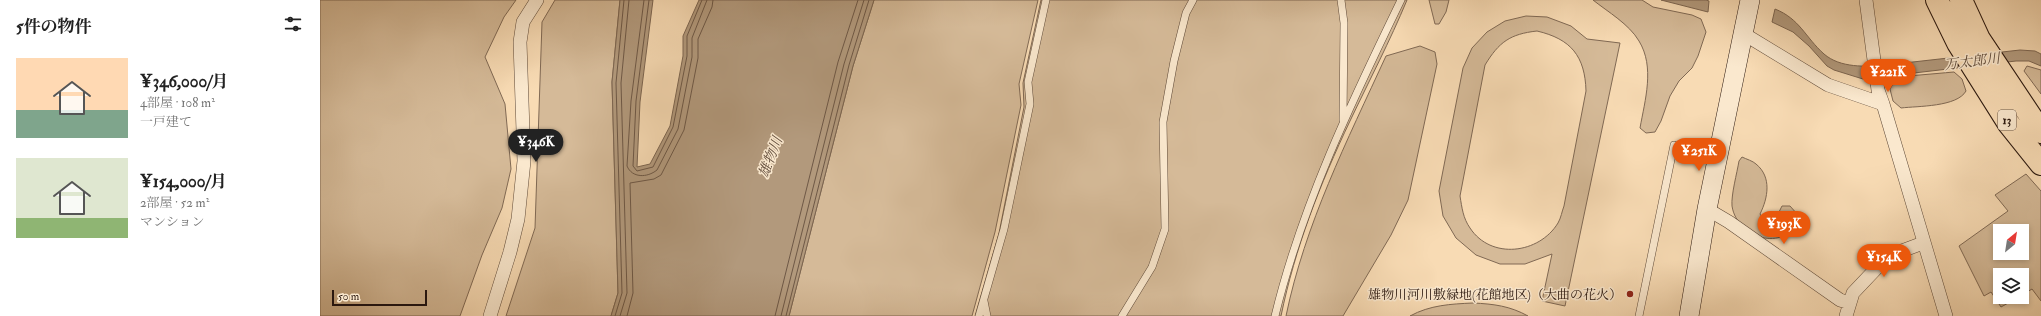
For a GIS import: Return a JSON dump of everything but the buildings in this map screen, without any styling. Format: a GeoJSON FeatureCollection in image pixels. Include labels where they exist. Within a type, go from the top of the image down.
{"type":"FeatureCollection","features":[{"type":"Feature","properties":{"kind":"highway","name":"13"},"geometry":{"type":"LineString","coordinates":[[1937,0],[1962,49],[1977,74],[2009,124],[2041,164]]}},
{"type":"Feature","properties":{"kind":"highway","name":"13"},"geometry":{"type":"LineString","coordinates":[[1961,0],[1984,46],[2041,132]]}},
{"type":"Feature","properties":{"kind":"street"},"geometry":{"type":"LineString","coordinates":[[490,316],[518,219],[524,161],[520,42],[523,22],[537,0]]}},
{"type":"Feature","properties":{"kind":"street"},"geometry":{"type":"LineString","coordinates":[[1689,316],[1707,209],[1750,0]]}},
{"type":"Feature","properties":{"kind":"street"},"geometry":{"type":"LineString","coordinates":[[1866,0],[1878,90],[1946,316]]}},
{"type":"Feature","properties":{"kind":"street"},"geometry":{"type":"LineString","coordinates":[[1744,34],[1828,85],[1883,104]]}},
{"type":"Feature","properties":{"kind":"street"},"geometry":{"type":"LineString","coordinates":[[1707,209],[1729,222],[1840,300],[1850,303]]}},
{"type":"Feature","properties":{"kind":"street"},"geometry":{"type":"LineString","coordinates":[[1846,316],[1853,294],[1861,283],[1888,256],[1923,243]]}},
{"type":"Feature","properties":{"kind":"lane"},"geometry":{"type":"LineString","coordinates":[[979,316],[1004,229],[1028,115],[1030,104],[1028,82],[1046,0]]}},
{"type":"Feature","properties":{"kind":"lane"},"geometry":{"type":"LineString","coordinates":[[1122,316],[1152,267],[1165,229],[1164,122],[1174,61],[1186,13],[1193,0]]}},
{"type":"Feature","properties":{"kind":"lane"},"geometry":{"type":"LineString","coordinates":[[1341,0],[1344,23],[1343,122]]}},
{"type":"Feature","properties":{"kind":"lane"},"geometry":{"type":"LineString","coordinates":[[1275,316],[1286,273],[1311,198],[1343,122],[1401,0]]}},
{"type":"Feature","properties":{"kind":"lane"},"geometry":{"type":"LineString","coordinates":[[1639,316],[1674,145]]}},
{"type":"Feature","properties":{"kind":"lane"},"geometry":{"type":"LineString","coordinates":[[983,299],[987,316]]}},
{"type":"Feature","properties":{"kind":"shaded area"},"geometry":{"type":"Polygon","coordinates":[[[320,0],[516,0],[504,17],[485,57],[505,104],[511,169],[502,208],[482,255],[460,316],[320,316],[320,0]]]}},
{"type":"Feature","properties":{"kind":"shaded area"},"geometry":{"type":"Polygon","coordinates":[[[555,0],[620,0],[612,82],[618,293],[611,316],[506,316],[535,228],[542,22],[555,0]]]}},
{"type":"Feature","properties":{"kind":"shaded area"},"geometry":{"type":"Polygon","coordinates":[[[874,0],[1038,0],[1019,84],[1021,105],[995,232],[972,316],[789,316],[853,66],[874,0]]]}},
{"type":"Feature","properties":{"kind":"shaded area"},"geometry":{"type":"Polygon","coordinates":[[[1041,0],[1407,0],[1387,46],[1339,145],[1319,192],[1293,266],[1281,316],[975,316],[999,233],[1024,107],[1023,83],[1041,0]]]}},
{"type":"Feature","properties":{"kind":"shaded area"},"geometry":{"type":"Polygon","coordinates":[[[1429,0],[1449,0],[1446,12],[1439,24],[1435,24],[1429,0]]]}},
{"type":"Feature","properties":{"kind":"shaded area"},"geometry":{"type":"Polygon","coordinates":[[[1593,0],[1642,0],[1653,7],[1692,15],[1701,19],[1706,32],[1698,56],[1692,68],[1679,81],[1670,96],[1661,121],[1655,132],[1646,133],[1640,128],[1648,73],[1644,51],[1630,29],[1593,0]]]}},
{"type":"Feature","properties":{"kind":"shaded area"},"geometry":{"type":"Polygon","coordinates":[[[1526,16],[1547,17],[1571,26],[1587,39],[1620,43],[1565,306],[1542,301],[1552,254],[1525,264],[1500,264],[1476,255],[1456,238],[1443,216],[1439,191],[1463,68],[1472,48],[1487,32],[1505,21],[1526,16]],[[1537,31],[1519,34],[1512,37],[1506,40],[1495,50],[1485,65],[1460,196],[1464,217],[1470,228],[1479,238],[1490,245],[1502,249],[1527,247],[1539,241],[1550,233],[1558,223],[1564,206],[1586,91],[1585,79],[1583,68],[1574,51],[1567,44],[1549,34],[1537,31]]]}},
{"type":"Feature","properties":{"kind":"shaded area"},"geometry":{"type":"Polygon","coordinates":[[[1420,46],[1435,52],[1437,64],[1408,200],[1391,235],[1343,316],[1286,316],[1304,249],[1328,183],[1386,56],[1420,46]]]}},
{"type":"Feature","properties":{"kind":"shaded area"},"geometry":{"type":"Polygon","coordinates":[[[2027,66],[2041,70],[2041,94],[2024,71],[2027,66]]]}},
{"type":"Feature","properties":{"kind":"shaded area"},"geometry":{"type":"Polygon","coordinates":[[[1954,72],[1962,79],[1966,91],[1954,100],[1936,105],[1901,108],[1893,101],[1890,89],[1897,77],[1954,72]]]}},
{"type":"Feature","properties":{"kind":"shaded area"},"geometry":{"type":"Polygon","coordinates":[[[1742,157],[1755,163],[1764,175],[1767,188],[1765,201],[1760,214],[1764,220],[1773,226],[1778,222],[1779,212],[1782,206],[1790,206],[1798,215],[1793,227],[1785,235],[1775,238],[1764,238],[1753,234],[1743,227],[1736,218],[1732,206],[1732,196],[1739,161],[1742,157]]]}},
{"type":"Feature","properties":{"kind":"shaded area"},"geometry":{"type":"Polygon","coordinates":[[[2026,174],[2041,191],[2041,301],[2032,289],[2029,291],[2029,268],[1993,268],[1993,295],[1991,292],[1984,296],[1959,246],[2008,211],[1995,195],[2026,174]]]}},
{"type":"Feature","properties":{"kind":"shaded area"},"geometry":{"type":"Polygon","coordinates":[[[1473,303],[1502,306],[1528,316],[1410,316],[1433,307],[1473,303]]]}},
{"type":"Feature","properties":{"kind":"shaded area"},"geometry":{"type":"Polygon","coordinates":[[[1999,304],[2006,304],[2001,307],[1999,304]]]}},
{"type":"Feature","properties":{"kind":"water","name":"雄物川"},"geometry":{"type":"Polygon","coordinates":[[[620,0],[653,0],[640,102],[637,167],[650,164],[670,126],[683,56],[683,36],[699,0],[874,0],[853,66],[789,316],[611,316],[618,293],[612,82],[620,0]]]}},
{"type":"Feature","properties":{"kind":"water"},"geometry":{"type":"Polygon","coordinates":[[[1661,0],[1706,0],[1709,1],[1708,12],[1661,0]]]}},
{"type":"Feature","properties":{"kind":"water","name":"万太郎川"},"geometry":{"type":"Polygon","coordinates":[[[1775,9],[1791,18],[1817,48],[1830,59],[1854,66],[1878,66],[2020,50],[2035,51],[2041,54],[2041,66],[2029,61],[2016,61],[1863,79],[1834,70],[1827,66],[1809,46],[1793,32],[1772,22],[1775,9]]]}},
{"type":"Feature","properties":{"kind":"place","name":"雄物川河川敷緑地(花館地区)（大曲の花火）"},"geometry":{"type":"Point","coordinates":[1630,294]}}]}
